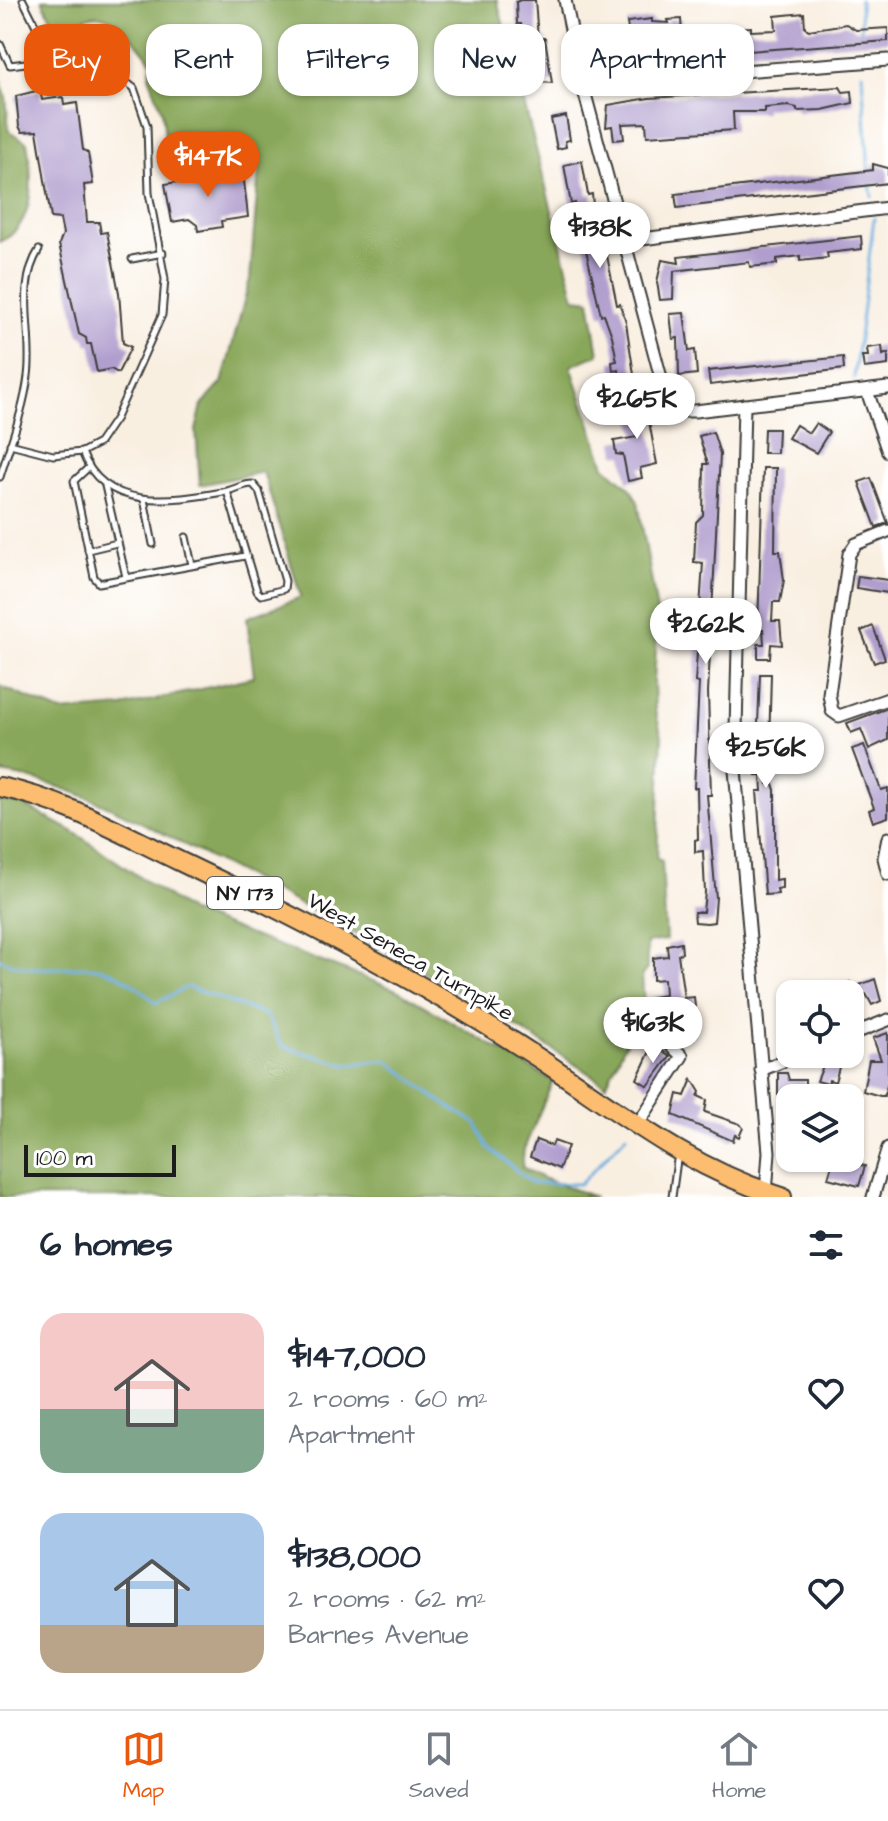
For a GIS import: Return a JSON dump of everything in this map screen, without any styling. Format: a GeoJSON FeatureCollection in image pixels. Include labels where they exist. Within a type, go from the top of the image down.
{"type":"FeatureCollection","features":[{"type":"Feature","properties":{"kind":"main road","name":"West Seneca Turnpike"},"geometry":{"type":"LineString","coordinates":[[0,787],[58,803],[307,923],[480,1022],[678,1152],[771,1195]]}},
{"type":"Feature","properties":{"kind":"street"},"geometry":{"type":"LineString","coordinates":[[565,0],[570,24]]}},
{"type":"Feature","properties":{"kind":"street"},"geometry":{"type":"LineString","coordinates":[[754,70],[888,60]]}},
{"type":"Feature","properties":{"kind":"street"},"geometry":{"type":"LineString","coordinates":[[586,96],[668,404],[677,411],[695,411],[888,388]]}},
{"type":"Feature","properties":{"kind":"street"},"geometry":{"type":"LineString","coordinates":[[626,241],[888,208]]}},
{"type":"Feature","properties":{"kind":"street"},"geometry":{"type":"LineString","coordinates":[[867,391],[888,452]]}},
{"type":"Feature","properties":{"kind":"street"},"geometry":{"type":"LineString","coordinates":[[744,405],[735,770],[771,1195]]}},
{"type":"Feature","properties":{"kind":"street"},"geometry":{"type":"LineString","coordinates":[[888,531],[856,544],[849,554],[829,694],[832,711],[839,716],[888,699]]}},
{"type":"Feature","properties":{"kind":"street"},"geometry":{"type":"LineString","coordinates":[[888,838],[884,858],[888,874]]}},
{"type":"Feature","properties":{"kind":"street"},"geometry":{"type":"LineString","coordinates":[[864,1029],[888,1020]]}},
{"type":"Feature","properties":{"kind":"street"},"geometry":{"type":"LineString","coordinates":[[636,1127],[682,1056],[656,1031]]}},
{"type":"Feature","properties":{"kind":"street"},"geometry":{"type":"LineString","coordinates":[[761,1070],[776,1064]]}},
{"type":"Feature","properties":{"kind":"street"},"geometry":{"type":"LineString","coordinates":[[873,1197],[888,1148]]}},
{"type":"Feature","properties":{"kind":"lane"},"geometry":{"type":"LineString","coordinates":[[23,0],[35,24]]}},
{"type":"Feature","properties":{"kind":"lane"},"geometry":{"type":"LineString","coordinates":[[0,44],[10,65],[24,63]]}},
{"type":"Feature","properties":{"kind":"lane"},"geometry":{"type":"LineString","coordinates":[[10,444],[53,455],[82,452],[99,443],[116,418],[162,315],[163,253],[149,193],[147,126],[134,88],[130,85]]}},
{"type":"Feature","properties":{"kind":"lane"},"geometry":{"type":"LineString","coordinates":[[0,477],[28,378],[26,283],[29,266],[39,250]]}},
{"type":"Feature","properties":{"kind":"lane"},"geometry":{"type":"LineString","coordinates":[[132,259],[163,253]]}},
{"type":"Feature","properties":{"kind":"lane"},"geometry":{"type":"LineString","coordinates":[[82,452],[88,468],[105,486],[120,494],[144,499],[227,491],[253,484],[259,491],[285,581],[284,589],[261,595],[245,556],[227,491]]}},
{"type":"Feature","properties":{"kind":"lane"},"geometry":{"type":"LineString","coordinates":[[88,468],[74,481],[88,550],[99,583],[245,556]]}},
{"type":"Feature","properties":{"kind":"lane"},"geometry":{"type":"LineString","coordinates":[[105,486],[126,577]]}},
{"type":"Feature","properties":{"kind":"lane"},"geometry":{"type":"LineString","coordinates":[[144,499],[153,544]]}},
{"type":"Feature","properties":{"kind":"lane"},"geometry":{"type":"LineString","coordinates":[[186,537],[192,565]]}},
{"type":"Feature","properties":{"kind":"lane"},"geometry":{"type":"LineString","coordinates":[[88,550],[117,543]]}},
{"type":"Feature","properties":{"kind":"lane"},"geometry":{"type":"LineString","coordinates":[[672,1197],[678,1152]]}},
{"type":"Feature","properties":{"kind":"green space"},"geometry":{"type":"Polygon","coordinates":[[[42,0],[497,0],[503,24],[434,24],[434,96],[522,96],[575,298],[590,300],[599,354],[571,366],[605,466],[631,489],[638,502],[658,617],[655,711],[662,736],[657,859],[662,861],[666,940],[647,943],[647,969],[642,975],[644,1004],[606,1085],[510,1023],[313,911],[109,807],[56,786],[0,773],[0,686],[61,712],[122,707],[254,677],[247,618],[301,597],[263,472],[200,485],[196,430],[202,405],[222,383],[250,279],[259,170],[234,148],[202,141],[176,162],[168,163],[162,111],[156,96],[262,96],[262,24],[146,24],[146,55],[130,36],[130,24],[118,24],[101,16],[92,16],[75,24],[54,24],[42,0]]]}},
{"type":"Feature","properties":{"kind":"green space"},"geometry":{"type":"Polygon","coordinates":[[[0,79],[6,97],[9,131],[27,142],[31,184],[30,198],[21,224],[0,242],[0,79]]]}},
{"type":"Feature","properties":{"kind":"green space"},"geometry":{"type":"Polygon","coordinates":[[[0,801],[20,803],[74,832],[192,913],[397,990],[553,1081],[524,1149],[522,1167],[542,1178],[595,1197],[0,1197],[0,801]]]}},
{"type":"Feature","properties":{"kind":"building"},"geometry":{"type":"Polygon","coordinates":[[[535,0],[537,24],[517,24],[516,2],[535,0]]]}},
{"type":"Feature","properties":{"kind":"building"},"geometry":{"type":"Polygon","coordinates":[[[804,13],[805,28],[809,30],[846,24],[856,30],[888,28],[888,41],[754,50],[754,31],[776,30],[775,16],[804,13]]]}},
{"type":"Feature","properties":{"kind":"building"},"geometry":{"type":"Polygon","coordinates":[[[652,19],[652,22],[669,23],[668,20],[681,19],[681,24],[627,22],[652,19]]]}},
{"type":"Feature","properties":{"kind":"building"},"geometry":{"type":"Polygon","coordinates":[[[545,38],[552,83],[545,83],[545,38]]]}},
{"type":"Feature","properties":{"kind":"building"},"geometry":{"type":"Polygon","coordinates":[[[840,87],[843,92],[852,91],[853,103],[822,110],[797,111],[797,108],[789,106],[765,108],[765,112],[733,112],[734,130],[647,136],[646,123],[622,124],[624,139],[614,140],[612,126],[606,127],[608,105],[649,98],[754,96],[754,92],[840,87]]]}},
{"type":"Feature","properties":{"kind":"building"},"geometry":{"type":"Polygon","coordinates":[[[16,96],[41,96],[42,100],[63,97],[64,105],[77,103],[83,150],[88,153],[93,184],[84,185],[87,222],[99,222],[101,233],[107,232],[119,293],[123,343],[131,347],[118,373],[111,369],[97,372],[91,344],[87,344],[86,338],[79,334],[59,244],[63,234],[60,219],[51,218],[37,131],[22,132],[16,96]]]}},
{"type":"Feature","properties":{"kind":"building"},"geometry":{"type":"Polygon","coordinates":[[[566,116],[570,140],[565,141],[566,147],[557,149],[551,119],[566,116]]]}},
{"type":"Feature","properties":{"kind":"building"},"geometry":{"type":"Polygon","coordinates":[[[582,161],[588,195],[592,194],[595,227],[603,236],[617,305],[620,304],[626,323],[635,381],[620,383],[619,370],[613,371],[612,362],[617,361],[612,336],[604,314],[601,315],[575,203],[571,204],[564,165],[582,161]]]}},
{"type":"Feature","properties":{"kind":"building"},"geometry":{"type":"Polygon","coordinates":[[[873,164],[888,168],[888,183],[677,208],[675,194],[873,170],[873,164]]]}},
{"type":"Feature","properties":{"kind":"building"},"geometry":{"type":"Polygon","coordinates":[[[208,166],[210,177],[243,172],[248,217],[221,221],[222,227],[198,231],[197,225],[189,219],[172,222],[165,184],[190,180],[188,169],[208,166]]]}},
{"type":"Feature","properties":{"kind":"building"},"geometry":{"type":"Polygon","coordinates":[[[861,236],[862,249],[827,253],[828,258],[800,261],[800,256],[777,259],[777,264],[750,267],[749,262],[674,271],[673,299],[660,300],[657,282],[662,260],[679,263],[678,257],[861,236]]]}},
{"type":"Feature","properties":{"kind":"building"},"geometry":{"type":"Polygon","coordinates":[[[684,313],[689,351],[695,350],[697,374],[679,376],[678,338],[673,339],[670,314],[684,313]]]}},
{"type":"Feature","properties":{"kind":"building"},"geometry":{"type":"Polygon","coordinates":[[[882,346],[883,355],[888,353],[888,365],[864,368],[862,356],[868,356],[867,348],[882,346]]]}},
{"type":"Feature","properties":{"kind":"building"},"geometry":{"type":"Polygon","coordinates":[[[843,357],[844,369],[710,385],[708,371],[843,357]]]}},
{"type":"Feature","properties":{"kind":"building"},"geometry":{"type":"Polygon","coordinates":[[[644,395],[657,464],[640,468],[642,478],[628,481],[623,455],[616,454],[614,441],[637,437],[625,399],[644,395]]]}},
{"type":"Feature","properties":{"kind":"building"},"geometry":{"type":"Polygon","coordinates":[[[816,423],[829,432],[816,453],[788,438],[796,425],[809,433],[816,423]]]}},
{"type":"Feature","properties":{"kind":"building"},"geometry":{"type":"Polygon","coordinates":[[[764,429],[778,429],[777,453],[763,453],[764,429]]]}},
{"type":"Feature","properties":{"kind":"building"},"geometry":{"type":"Polygon","coordinates":[[[713,432],[720,454],[708,692],[711,795],[707,795],[716,898],[714,922],[707,923],[695,922],[694,912],[703,912],[705,892],[703,851],[695,852],[695,840],[698,839],[697,788],[694,788],[699,683],[695,682],[703,563],[694,562],[696,522],[703,515],[704,464],[708,464],[699,436],[713,432]]]}},
{"type":"Feature","properties":{"kind":"building"},"geometry":{"type":"Polygon","coordinates":[[[763,468],[776,468],[775,551],[780,551],[784,580],[780,602],[773,602],[772,621],[780,621],[782,645],[771,644],[770,658],[758,658],[758,644],[764,644],[763,629],[758,629],[763,468]]]}},
{"type":"Feature","properties":{"kind":"building"},"geometry":{"type":"Polygon","coordinates":[[[871,478],[888,523],[876,527],[859,482],[871,478]]]}},
{"type":"Feature","properties":{"kind":"building"},"geometry":{"type":"Polygon","coordinates":[[[858,576],[888,580],[888,593],[856,588],[858,576]]]}},
{"type":"Feature","properties":{"kind":"building"},"geometry":{"type":"Polygon","coordinates":[[[873,626],[885,659],[874,663],[861,631],[873,626]]]}},
{"type":"Feature","properties":{"kind":"building"},"geometry":{"type":"Polygon","coordinates":[[[760,674],[771,674],[768,784],[773,784],[775,790],[775,880],[782,879],[778,894],[765,895],[757,791],[762,791],[761,775],[756,775],[760,674]]]}},
{"type":"Feature","properties":{"kind":"building"},"geometry":{"type":"Polygon","coordinates":[[[888,708],[888,740],[869,749],[861,729],[851,733],[847,723],[888,708]]]}},
{"type":"Feature","properties":{"kind":"building"},"geometry":{"type":"Polygon","coordinates":[[[864,745],[881,790],[888,788],[888,817],[873,822],[869,810],[874,808],[852,749],[864,745]]]}},
{"type":"Feature","properties":{"kind":"building"},"geometry":{"type":"Polygon","coordinates":[[[681,942],[682,953],[678,954],[684,998],[694,997],[695,1007],[691,1008],[692,1013],[671,1015],[670,1006],[653,1008],[652,997],[665,995],[664,979],[653,980],[653,958],[668,956],[667,945],[681,942]]]}},
{"type":"Feature","properties":{"kind":"building"},"geometry":{"type":"Polygon","coordinates":[[[875,979],[881,1001],[872,1005],[864,995],[864,983],[875,979]]]}},
{"type":"Feature","properties":{"kind":"building"},"geometry":{"type":"Polygon","coordinates":[[[888,1033],[888,1082],[884,1096],[864,1091],[869,1060],[881,1060],[873,1038],[888,1033]]]}},
{"type":"Feature","properties":{"kind":"building"},"geometry":{"type":"Polygon","coordinates":[[[653,1045],[670,1056],[648,1086],[637,1079],[653,1045]]]}},
{"type":"Feature","properties":{"kind":"building"},"geometry":{"type":"Polygon","coordinates":[[[822,1068],[839,1068],[835,1082],[817,1081],[822,1068]]]}},
{"type":"Feature","properties":{"kind":"building"},"geometry":{"type":"Polygon","coordinates":[[[778,1073],[787,1073],[789,1080],[805,1080],[805,1084],[778,1084],[778,1073]]]}},
{"type":"Feature","properties":{"kind":"building"},"geometry":{"type":"Polygon","coordinates":[[[692,1079],[700,1092],[698,1096],[707,1100],[705,1112],[740,1124],[743,1128],[739,1137],[735,1135],[733,1141],[673,1115],[678,1094],[685,1096],[692,1079]]]}},
{"type":"Feature","properties":{"kind":"building"},"geometry":{"type":"Polygon","coordinates":[[[536,1140],[552,1146],[554,1141],[568,1146],[559,1169],[530,1157],[536,1140]]]}},
{"type":"Feature","properties":{"kind":"building"},"geometry":{"type":"Polygon","coordinates":[[[830,1172],[863,1172],[859,1186],[828,1178],[830,1172]]]}},
{"type":"Feature","properties":{"kind":"waterway"},"geometry":{"type":"LineString","coordinates":[[860,0],[861,30]]}},
{"type":"Feature","properties":{"kind":"waterway"},"geometry":{"type":"LineString","coordinates":[[862,73],[869,172]]}},
{"type":"Feature","properties":{"kind":"waterway"},"geometry":{"type":"LineString","coordinates":[[870,184],[872,196]]}},
{"type":"Feature","properties":{"kind":"waterway"},"geometry":{"type":"LineString","coordinates":[[854,378],[874,218]]}},
{"type":"Feature","properties":{"kind":"waterway"},"geometry":{"type":"LineString","coordinates":[[0,959],[32,968],[85,967],[105,970],[133,984],[156,1003],[187,987],[266,1015],[282,1046],[346,1065],[387,1060],[440,1101],[477,1124],[489,1148],[532,1183],[580,1184],[627,1135]]}}]}
